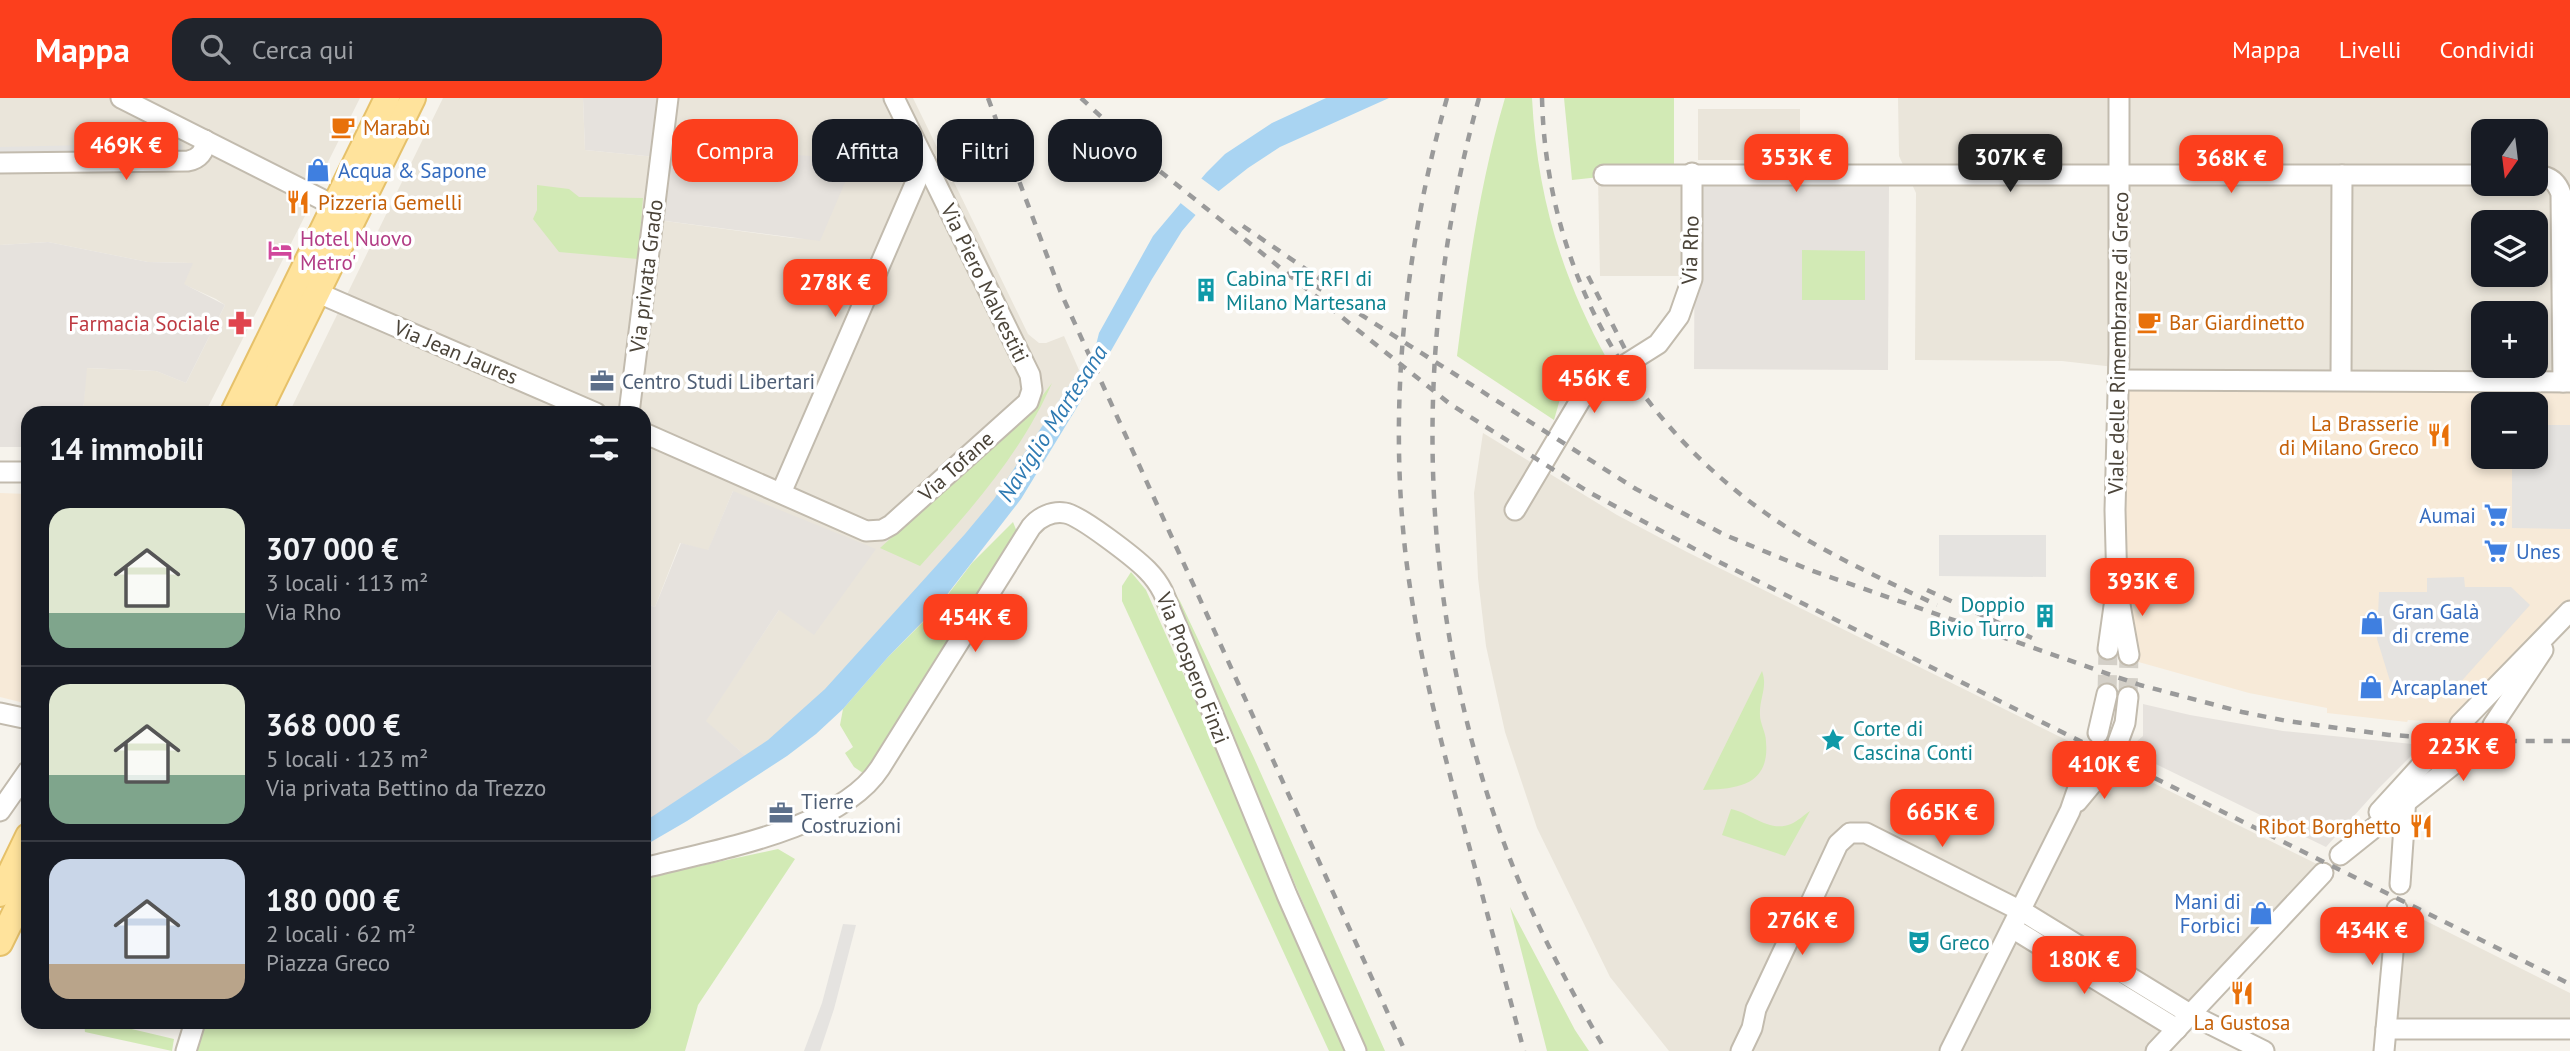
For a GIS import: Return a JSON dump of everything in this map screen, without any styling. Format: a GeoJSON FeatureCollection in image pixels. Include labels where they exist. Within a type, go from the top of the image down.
{"type":"FeatureCollection","features":[{"type":"Feature","properties":{"kind":"main road"},"geometry":{"type":"LineString","coordinates":[[236,406],[387,98]]}},
{"type":"Feature","properties":{"kind":"main road"},"geometry":{"type":"LineString","coordinates":[[261,406],[413,98]]}},
{"type":"Feature","properties":{"kind":"main road"},"geometry":{"type":"LineString","coordinates":[[0,894],[21,850]]}},
{"type":"Feature","properties":{"kind":"main road"},"geometry":{"type":"LineString","coordinates":[[0,943],[21,901]]}},
{"type":"Feature","properties":{"kind":"street"},"geometry":{"type":"LineString","coordinates":[[121,98],[333,205]]}},
{"type":"Feature","properties":{"kind":"street","name":"Via privata Grado"},"geometry":{"type":"LineString","coordinates":[[630,406],[668,98]]}},
{"type":"Feature","properties":{"kind":"street","name":"Via Piero Malvestiti"},"geometry":{"type":"LineString","coordinates":[[894,98],[1028,372],[1032,382],[1031,395]]}},
{"type":"Feature","properties":{"kind":"street","name":"Viale delle Rimembranze di Greco"},"geometry":{"type":"LineString","coordinates":[[2119,98],[2115,510],[2117,588],[2129,655]]}},
{"type":"Feature","properties":{"kind":"street"},"geometry":{"type":"LineString","coordinates":[[0,163],[188,161],[199,157],[205,147],[205,140]]}},
{"type":"Feature","properties":{"kind":"street"},"geometry":{"type":"LineString","coordinates":[[651,436],[781,493],[925,161]]}},
{"type":"Feature","properties":{"kind":"street","name":"Via Rho"},"geometry":{"type":"LineString","coordinates":[[1515,510],[1581,399],[1604,378],[1658,344],[1679,316],[1693,274],[1692,173]]}},
{"type":"Feature","properties":{"kind":"street"},"geometry":{"type":"LineString","coordinates":[[1604,175],[2471,175]]}},
{"type":"Feature","properties":{"kind":"street"},"geometry":{"type":"LineString","coordinates":[[2341,380],[2342,175]]}},
{"type":"Feature","properties":{"kind":"street"},"geometry":{"type":"LineString","coordinates":[[2118,380],[2566,382],[2561,194],[2552,179],[2548,178]]}},
{"type":"Feature","properties":{"kind":"street","name":"Via Jean Jaures"},"geometry":{"type":"LineString","coordinates":[[316,292],[580,406]]}},
{"type":"Feature","properties":{"kind":"street","name":"Via Tofane"},"geometry":{"type":"LineString","coordinates":[[781,493],[866,531],[876,531],[891,525],[1021,409],[1031,395]]}},
{"type":"Feature","properties":{"kind":"street"},"geometry":{"type":"LineString","coordinates":[[0,472],[21,472]]}},
{"type":"Feature","properties":{"kind":"street","name":"Via Prospero Finzi"},"geometry":{"type":"LineString","coordinates":[[651,866],[798,826],[828,813],[858,793],[880,768],[1031,527],[1040,518],[1052,514],[1072,515],[1139,562],[1163,592],[1257,823],[1356,1051]]}},
{"type":"Feature","properties":{"kind":"street","name":"Viale delle Rimembranze di Greco"},"geometry":{"type":"LineString","coordinates":[[2109,649],[2117,588]]}},
{"type":"Feature","properties":{"kind":"street"},"geometry":{"type":"LineString","coordinates":[[2460,724],[2566,615]]}},
{"type":"Feature","properties":{"kind":"street"},"geometry":{"type":"LineString","coordinates":[[2493,725],[2566,615]]}},
{"type":"Feature","properties":{"kind":"street"},"geometry":{"type":"LineString","coordinates":[[2098,733],[2107,694]]}},
{"type":"Feature","properties":{"kind":"street"},"geometry":{"type":"LineString","coordinates":[[2118,742],[2125,723],[2128,697]]}},
{"type":"Feature","properties":{"kind":"street"},"geometry":{"type":"LineString","coordinates":[[0,713],[21,718]]}},
{"type":"Feature","properties":{"kind":"street"},"geometry":{"type":"LineString","coordinates":[[2440,745],[2340,855],[2465,755]]}},
{"type":"Feature","properties":{"kind":"street"},"geometry":{"type":"LineString","coordinates":[[1951,1051],[2070,811],[2089,755]]}},
{"type":"Feature","properties":{"kind":"street"},"geometry":{"type":"LineString","coordinates":[[2070,811],[2107,766]]}},
{"type":"Feature","properties":{"kind":"street"},"geometry":{"type":"LineString","coordinates":[[2400,884],[2408,779]]}},
{"type":"Feature","properties":{"kind":"street"},"geometry":{"type":"LineString","coordinates":[[0,811],[21,781]]}},
{"type":"Feature","properties":{"kind":"street"},"geometry":{"type":"LineString","coordinates":[[1741,1051],[1752,1028],[1755,1012],[1788,940],[1797,930],[1838,844],[1846,835],[1854,832],[1866,833],[2016,919],[2190,1014],[2264,1051]]}},
{"type":"Feature","properties":{"kind":"street"},"geometry":{"type":"LineString","coordinates":[[2156,1051],[2323,873]]}},
{"type":"Feature","properties":{"kind":"street"},"geometry":{"type":"LineString","coordinates":[[2384,1051],[2398,909]]}},
{"type":"Feature","properties":{"kind":"street"},"geometry":{"type":"LineString","coordinates":[[2016,919],[2177,1029]]}},
{"type":"Feature","properties":{"kind":"street"},"geometry":{"type":"LineString","coordinates":[[2386,1028],[2570,1029]]}},
{"type":"Feature","properties":{"kind":"street"},"geometry":{"type":"LineString","coordinates":[[186,1051],[193,1029]]}},
{"type":"Feature","properties":{"kind":"shaded area"},"geometry":{"type":"Polygon","coordinates":[[[0,98],[360,98],[319,180],[309,208],[209,406],[83,406],[86,368],[156,371],[186,383],[225,305],[183,284],[192,263],[148,262],[48,242],[0,245],[0,98]]]}},
{"type":"Feature","properties":{"kind":"shaded area"},"geometry":{"type":"Polygon","coordinates":[[[443,98],[583,98],[585,150],[656,157],[650,219],[816,239],[782,182],[798,182],[798,119],[672,119],[672,127],[661,126],[664,98],[913,98],[937,147],[937,182],[954,182],[1028,334],[1039,343],[1064,336],[1079,370],[999,494],[936,574],[810,711],[747,757],[705,721],[779,610],[733,491],[708,551],[680,543],[655,607],[651,606],[651,406],[292,406],[443,98]]]}},
{"type":"Feature","properties":{"kind":"shaded area"},"geometry":{"type":"Polygon","coordinates":[[[583,98],[664,98],[661,126],[672,127],[672,182],[798,182],[798,155],[812,156],[812,182],[845,182],[820,241],[650,219],[656,157],[585,150],[583,98]]]}},
{"type":"Feature","properties":{"kind":"shaded area"},"geometry":{"type":"Polygon","coordinates":[[[1898,98],[2570,98],[2570,376],[2548,376],[2548,301],[2471,301],[2471,376],[2123,377],[2123,368],[2062,361],[1915,360],[1916,193],[1899,156],[1898,98]]]}},
{"type":"Feature","properties":{"kind":"shaded area"},"geometry":{"type":"Polygon","coordinates":[[[1698,109],[1800,109],[1800,160],[1698,160],[1698,109]]]}},
{"type":"Feature","properties":{"kind":"shaded area"},"geometry":{"type":"Polygon","coordinates":[[[178,143],[183,146],[180,153],[0,155],[0,147],[178,143]]]}},
{"type":"Feature","properties":{"kind":"shaded area"},"geometry":{"type":"Polygon","coordinates":[[[1598,178],[1685,178],[1684,276],[1600,276],[1598,178]]]}},
{"type":"Feature","properties":{"kind":"shaded area"},"geometry":{"type":"Polygon","coordinates":[[[1695,184],[1889,185],[1888,370],[1694,369],[1695,184]]]}},
{"type":"Feature","properties":{"kind":"shaded area"},"geometry":{"type":"Polygon","coordinates":[[[48,242],[148,262],[193,263],[184,284],[225,305],[186,383],[156,371],[87,368],[84,406],[21,406],[21,447],[0,447],[0,245],[48,242]]]}},
{"type":"Feature","properties":{"kind":"shaded area"},"geometry":{"type":"Polygon","coordinates":[[[2123,384],[2570,384],[2570,605],[2458,723],[2407,722],[2327,713],[2327,708],[2249,693],[2135,661],[2121,588],[2123,384]]]}},
{"type":"Feature","properties":{"kind":"shaded area"},"geometry":{"type":"Polygon","coordinates":[[[2548,425],[2570,425],[2570,529],[2512,528],[2512,469],[2548,469],[2548,425]]]}},
{"type":"Feature","properties":{"kind":"shaded area"},"geometry":{"type":"Polygon","coordinates":[[[1483,433],[1617,515],[1687,552],[2325,868],[2150,1051],[1669,1051],[1610,977],[1537,828],[1505,732],[1486,646],[1478,578],[1474,493],[1483,433]]]}},
{"type":"Feature","properties":{"kind":"shaded area"},"geometry":{"type":"Polygon","coordinates":[[[733,491],[876,549],[814,635],[779,610],[706,721],[747,757],[651,819],[651,606],[655,607],[681,543],[708,550],[733,491]]]}},
{"type":"Feature","properties":{"kind":"shaded area"},"geometry":{"type":"Polygon","coordinates":[[[0,493],[21,494],[21,702],[0,697],[0,493]]]}},
{"type":"Feature","properties":{"kind":"shaded area"},"geometry":{"type":"Polygon","coordinates":[[[1939,535],[2046,535],[2046,577],[1939,576],[1939,535]]]}},
{"type":"Feature","properties":{"kind":"shaded area"},"geometry":{"type":"Polygon","coordinates":[[[2464,577],[2465,587],[2511,587],[2530,605],[2457,686],[2438,694],[2413,692],[2390,681],[2377,639],[2379,592],[2427,592],[2427,578],[2464,577]]]}},
{"type":"Feature","properties":{"kind":"shaded area"},"geometry":{"type":"Polygon","coordinates":[[[2143,704],[2283,731],[2422,745],[2326,847],[2127,750],[2143,736],[2143,704]]]}},
{"type":"Feature","properties":{"kind":"shaded area"},"geometry":{"type":"Polygon","coordinates":[[[2406,911],[2570,993],[2570,1019],[2395,1020],[2406,911]]]}},
{"type":"Feature","properties":{"kind":"shaded area"},"geometry":{"type":"Polygon","coordinates":[[[843,924],[856,925],[834,1009],[820,1051],[804,1051],[822,1003],[843,924]]]}},
{"type":"Feature","properties":{"kind":"green space"},"geometry":{"type":"Polygon","coordinates":[[[1505,98],[1532,98],[1539,168],[1554,234],[1577,298],[1608,361],[1589,372],[1574,389],[1564,385],[1554,420],[1457,356],[1470,258],[1505,98]]]}},
{"type":"Feature","properties":{"kind":"green space"},"geometry":{"type":"Polygon","coordinates":[[[1564,98],[1674,98],[1674,169],[1572,180],[1564,98]]]}},
{"type":"Feature","properties":{"kind":"green space"},"geometry":{"type":"Polygon","coordinates":[[[135,122],[166,138],[130,139],[135,122]]]}},
{"type":"Feature","properties":{"kind":"green space"},"geometry":{"type":"Polygon","coordinates":[[[537,185],[569,189],[579,197],[643,198],[638,259],[559,252],[533,219],[537,210],[537,185]]]}},
{"type":"Feature","properties":{"kind":"green space"},"geometry":{"type":"Polygon","coordinates":[[[1802,250],[1865,251],[1865,300],[1802,300],[1802,250]]]}},
{"type":"Feature","properties":{"kind":"green space"},"geometry":{"type":"Polygon","coordinates":[[[1052,383],[1010,457],[958,524],[920,566],[880,548],[1030,412],[1052,383]]]}},
{"type":"Feature","properties":{"kind":"green space"},"geometry":{"type":"Polygon","coordinates":[[[1013,522],[1017,532],[866,775],[854,767],[845,753],[853,747],[840,725],[843,709],[888,657],[940,605],[972,563],[1013,522]]]}},
{"type":"Feature","properties":{"kind":"green space"},"geometry":{"type":"Polygon","coordinates":[[[1158,568],[1180,601],[1254,758],[1385,1051],[1366,1051],[1172,595],[1158,568]]]}},
{"type":"Feature","properties":{"kind":"green space"},"geometry":{"type":"Polygon","coordinates":[[[1131,572],[1146,590],[1351,1051],[1329,1051],[1122,601],[1122,586],[1131,572]]]}},
{"type":"Feature","properties":{"kind":"green space"},"geometry":{"type":"Polygon","coordinates":[[[1762,671],[1764,682],[1760,715],[1766,742],[1766,757],[1762,768],[1757,776],[1738,786],[1703,790],[1762,671]]]}},
{"type":"Feature","properties":{"kind":"green space"},"geometry":{"type":"Polygon","coordinates":[[[1731,809],[1775,826],[1791,824],[1810,811],[1785,856],[1722,835],[1731,809]]]}},
{"type":"Feature","properties":{"kind":"green space"},"geometry":{"type":"Polygon","coordinates":[[[778,849],[795,859],[698,1005],[685,1051],[192,1051],[200,1029],[651,1029],[651,876],[778,849]]]}},
{"type":"Feature","properties":{"kind":"green space"},"geometry":{"type":"Polygon","coordinates":[[[1510,907],[1575,1030],[1589,1051],[1547,1051],[1510,907]]]}},
{"type":"Feature","properties":{"kind":"green space"},"geometry":{"type":"Polygon","coordinates":[[[85,1029],[132,1029],[174,1039],[172,1051],[85,1032],[85,1029]]]}},
{"type":"Feature","properties":{"kind":"water","name":"Naviglio Martesana"},"geometry":{"type":"Polygon","coordinates":[[[1326,98],[1389,98],[1280,147],[1210,198],[1182,231],[1021,499],[939,605],[888,657],[843,709],[816,734],[787,756],[651,842],[651,817],[768,740],[825,689],[965,534],[994,499],[1096,345],[1099,333],[1153,236],[1225,154],[1272,123],[1326,98]]]}},
{"type":"Feature","properties":{"kind":"pier"},"geometry":{"type":"Polygon","coordinates":[[[1198,176],[1221,193],[1198,217],[1178,201],[1198,176]]]}},
{"type":"Feature","properties":{"kind":"pier"},"geometry":{"type":"Polygon","coordinates":[[[1092,345],[1103,371],[1090,393],[1078,367],[1092,345]]]}},
{"type":"Feature","properties":{"kind":"tunnel"},"geometry":{"type":"LineString","coordinates":[[2107,694],[2108,649]]}},
{"type":"Feature","properties":{"kind":"tunnel"},"geometry":{"type":"LineString","coordinates":[[2128,697],[2129,655]]}},
{"type":"Feature","properties":{"kind":"tunnel"},"geometry":{"type":"LineString","coordinates":[[2440,745],[2460,724]]}},
{"type":"Feature","properties":{"kind":"tunnel"},"geometry":{"type":"LineString","coordinates":[[2465,755],[2493,725]]}},
{"type":"Feature","properties":{"kind":"railway"},"geometry":{"type":"LineString","coordinates":[[988,98],[1061,293],[1405,1051]]}},
{"type":"Feature","properties":{"kind":"railway"},"geometry":{"type":"LineString","coordinates":[[1081,98],[1156,168],[1450,404],[1587,491],[1717,561],[2570,984]]}},
{"type":"Feature","properties":{"kind":"railway"},"geometry":{"type":"LineString","coordinates":[[1447,98],[1420,211],[1404,326],[1400,384],[1401,500],[1411,594],[1432,701],[1524,1051]]}},
{"type":"Feature","properties":{"kind":"railway"},"geometry":{"type":"LineString","coordinates":[[1479,98],[1457,189],[1442,281],[1434,373],[1433,466],[1439,559],[1452,652],[1472,743],[1500,832],[1522,889],[1548,944],[1606,1051]]}},
{"type":"Feature","properties":{"kind":"railway"},"geometry":{"type":"LineString","coordinates":[[1542,98],[1547,160],[1559,220],[1578,278],[1604,332],[1635,383],[1672,430],[1716,473],[1764,512],[1826,551],[1937,605]]}},
{"type":"Feature","properties":{"kind":"railway"},"geometry":{"type":"LineString","coordinates":[[1243,226],[1329,285]]}},
{"type":"Feature","properties":{"kind":"railway"},"geometry":{"type":"LineString","coordinates":[[1588,276],[1629,357]]}},
{"type":"Feature","properties":{"kind":"railway"},"geometry":{"type":"LineString","coordinates":[[1314,285],[1636,489],[1725,535],[1810,570],[2140,685],[2242,712],[2389,735],[2494,741],[2570,741]]}},
{"type":"Feature","properties":{"kind":"railway"},"geometry":{"type":"LineString","coordinates":[[1927,590],[2032,638]]}},
{"type":"Feature","properties":{"kind":"place","name":"Marabù"},"geometry":{"type":"Point","coordinates":[343,127]}},
{"type":"Feature","properties":{"kind":"place","name":"Acqua & Sapone"},"geometry":{"type":"Point","coordinates":[318,170]}},
{"type":"Feature","properties":{"kind":"place","name":"Pizzeria Gemelli"},"geometry":{"type":"Point","coordinates":[298,202]}},
{"type":"Feature","properties":{"kind":"place","name":"Hotel Nuovo Metro'"},"geometry":{"type":"Point","coordinates":[280,250]}},
{"type":"Feature","properties":{"kind":"place","name":"Cabina TE RFI di Milano Martesana"},"geometry":{"type":"Point","coordinates":[1206,290]}},
{"type":"Feature","properties":{"kind":"place","name":"Bar Giardinetto"},"geometry":{"type":"Point","coordinates":[2149,322]}},
{"type":"Feature","properties":{"kind":"place","name":"Farmacia Sociale"},"geometry":{"type":"Point","coordinates":[240,323]}},
{"type":"Feature","properties":{"kind":"place","name":"Centro Studi Libertari"},"geometry":{"type":"Point","coordinates":[602,381]}},
{"type":"Feature","properties":{"kind":"place","name":"La Brasserie di Milano Greco"},"geometry":{"type":"Point","coordinates":[2439,435]}},
{"type":"Feature","properties":{"kind":"place","name":"Aumai"},"geometry":{"type":"Point","coordinates":[2496,515]}},
{"type":"Feature","properties":{"kind":"place","name":"Unes"},"geometry":{"type":"Point","coordinates":[2496,551]}},
{"type":"Feature","properties":{"kind":"place","name":"Doppio Bivio Turro"},"geometry":{"type":"Point","coordinates":[2045,616]}},
{"type":"Feature","properties":{"kind":"place","name":"Gran Galà di creme"},"geometry":{"type":"Point","coordinates":[2372,623]}},
{"type":"Feature","properties":{"kind":"place","name":"Arcaplanet"},"geometry":{"type":"Point","coordinates":[2371,687]}},
{"type":"Feature","properties":{"kind":"place","name":"Corte di Cascina Conti"},"geometry":{"type":"Point","coordinates":[1833,740]}},
{"type":"Feature","properties":{"kind":"place","name":"Tierre Costruzioni"},"geometry":{"type":"Point","coordinates":[781,813]}},
{"type":"Feature","properties":{"kind":"place","name":"Ribot Borghetto"},"geometry":{"type":"Point","coordinates":[2421,826]}},
{"type":"Feature","properties":{"kind":"place","name":"Mani di Forbici"},"geometry":{"type":"Point","coordinates":[2261,913]}},
{"type":"Feature","properties":{"kind":"place","name":"Greco"},"geometry":{"type":"Point","coordinates":[1919,942]}},
{"type":"Feature","properties":{"kind":"place","name":"La Gustosa"},"geometry":{"type":"Point","coordinates":[2242,993]}}]}
